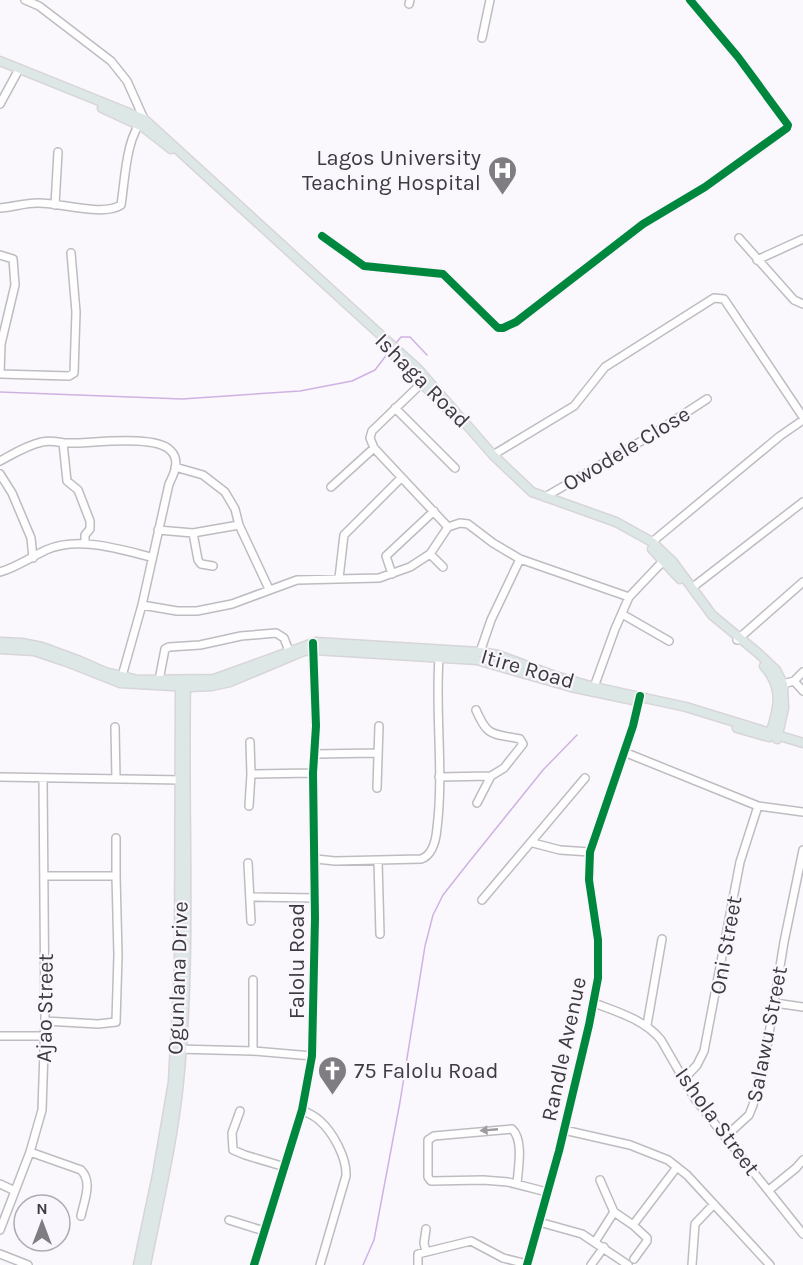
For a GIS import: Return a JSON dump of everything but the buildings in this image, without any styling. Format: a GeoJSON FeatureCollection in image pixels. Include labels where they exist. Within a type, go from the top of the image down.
{"type":"FeatureCollection","features":[{"type":"Feature","properties":{"kind":"main road","name":"Ishaga Road"},"geometry":{"type":"LineString","coordinates":[[0,62],[141,121]]}},
{"type":"Feature","properties":{"kind":"main road","name":"Ishaga Road"},"geometry":{"type":"LineString","coordinates":[[0,62],[141,121],[405,361],[532,492],[616,522],[652,542],[710,618],[772,666],[783,684]]}},
{"type":"Feature","properties":{"kind":"main road","name":"Ishaga Road"},"geometry":{"type":"LineString","coordinates":[[425,381],[516,483],[531,495],[558,508],[623,531],[644,542],[693,587],[712,615],[771,674],[777,686],[774,736]]}},
{"type":"Feature","properties":{"kind":"main road"},"geometry":{"type":"LineString","coordinates":[[0,642],[36,645],[105,672],[138,680],[183,683]]}},
{"type":"Feature","properties":{"kind":"main road","name":"Itire Road"},"geometry":{"type":"LineString","coordinates":[[183,683],[222,677],[289,651],[333,642],[422,650],[480,652],[594,687],[803,743]]}},
{"type":"Feature","properties":{"kind":"main road","name":"Itire Road"},"geometry":{"type":"LineString","coordinates":[[183,683],[212,686],[230,682],[313,646],[477,660],[571,687],[639,698]]}},
{"type":"Feature","properties":{"kind":"main road"},"geometry":{"type":"LineString","coordinates":[[0,649],[34,651],[120,683],[183,683]]}},
{"type":"Feature","properties":{"kind":"main road","name":"Ogunlana Drive"},"geometry":{"type":"LineString","coordinates":[[146,1265],[172,1134],[186,968],[182,780],[183,683]]}},
{"type":"Feature","properties":{"kind":"main road"},"geometry":{"type":"LineString","coordinates":[[774,736],[784,708],[783,684]]}},
{"type":"Feature","properties":{"kind":"main road","name":"Itire Road"},"geometry":{"type":"LineString","coordinates":[[774,736],[803,748]]}},
{"type":"Feature","properties":{"kind":"main road","name":"Ogunlana Drive"},"geometry":{"type":"LineString","coordinates":[[138,1265],[163,1143],[178,1049]]}},
{"type":"Feature","properties":{"kind":"street"},"geometry":{"type":"LineString","coordinates":[[0,208],[34,203],[96,209],[116,208],[121,205],[127,162],[141,121],[127,81],[111,61],[41,3],[25,0]]}},
{"type":"Feature","properties":{"kind":"street"},"geometry":{"type":"LineString","coordinates":[[482,38],[490,0]]}},
{"type":"Feature","properties":{"kind":"street"},"geometry":{"type":"LineString","coordinates":[[322,236],[364,266],[443,274],[498,328],[516,322],[643,224],[697,192],[787,128],[788,124],[774,104],[690,0]]}},
{"type":"Feature","properties":{"kind":"street"},"geometry":{"type":"LineString","coordinates":[[0,104],[18,71]]}},
{"type":"Feature","properties":{"kind":"street"},"geometry":{"type":"LineString","coordinates":[[55,205],[58,152]]}},
{"type":"Feature","properties":{"kind":"street"},"geometry":{"type":"LineString","coordinates":[[739,238],[795,300],[803,304]]}},
{"type":"Feature","properties":{"kind":"street"},"geometry":{"type":"LineString","coordinates":[[757,260],[803,239]]}},
{"type":"Feature","properties":{"kind":"street"},"geometry":{"type":"LineString","coordinates":[[0,255],[13,259],[15,285],[2,344],[0,374],[69,376],[74,373],[76,312],[71,253]]}},
{"type":"Feature","properties":{"kind":"street"},"geometry":{"type":"LineString","coordinates":[[494,454],[574,406],[605,367],[714,298],[724,299],[803,418],[652,542]]}},
{"type":"Feature","properties":{"kind":"street"},"geometry":{"type":"LineString","coordinates":[[425,381],[372,431],[370,438],[374,448],[448,527]]}},
{"type":"Feature","properties":{"kind":"street","name":"Owodele Close"},"geometry":{"type":"LineString","coordinates":[[545,497],[641,442],[707,399]]}},
{"type":"Feature","properties":{"kind":"street"},"geometry":{"type":"LineString","coordinates":[[395,408],[455,468]]}},
{"type":"Feature","properties":{"kind":"street"},"geometry":{"type":"LineString","coordinates":[[0,461],[45,441],[63,443],[146,441],[170,450],[175,458],[176,467],[169,484],[142,605],[122,676]]}},
{"type":"Feature","properties":{"kind":"street"},"geometry":{"type":"LineString","coordinates":[[63,443],[67,481],[78,490],[90,521],[90,530],[85,535],[85,544]]}},
{"type":"Feature","properties":{"kind":"street"},"geometry":{"type":"LineString","coordinates":[[331,487],[374,448]]}},
{"type":"Feature","properties":{"kind":"street"},"geometry":{"type":"LineString","coordinates":[[176,467],[203,475],[225,492],[235,509],[239,525],[269,589]]}},
{"type":"Feature","properties":{"kind":"street"},"geometry":{"type":"LineString","coordinates":[[0,474],[12,493],[31,538],[33,558]]}},
{"type":"Feature","properties":{"kind":"street"},"geometry":{"type":"LineString","coordinates":[[339,578],[344,535],[401,478]]}},
{"type":"Feature","properties":{"kind":"street"},"geometry":{"type":"LineString","coordinates":[[693,587],[803,502]]}},
{"type":"Feature","properties":{"kind":"street"},"geometry":{"type":"LineString","coordinates":[[392,574],[386,556],[434,511]]}},
{"type":"Feature","properties":{"kind":"street"},"geometry":{"type":"LineString","coordinates":[[142,605],[177,611],[197,611],[232,604],[297,580],[367,579],[392,574],[410,567],[430,554],[448,527],[460,523],[475,528],[520,559],[629,597]]}},
{"type":"Feature","properties":{"kind":"street"},"geometry":{"type":"LineString","coordinates":[[158,530],[193,533],[239,525]]}},
{"type":"Feature","properties":{"kind":"street"},"geometry":{"type":"LineString","coordinates":[[193,533],[198,560],[201,564],[213,566]]}},
{"type":"Feature","properties":{"kind":"street"},"geometry":{"type":"LineString","coordinates":[[0,572],[48,550],[67,545],[85,544],[151,557]]}},
{"type":"Feature","properties":{"kind":"street"},"geometry":{"type":"LineString","coordinates":[[430,554],[443,567]]}},
{"type":"Feature","properties":{"kind":"street"},"geometry":{"type":"LineString","coordinates":[[594,687],[629,597],[664,558]]}},
{"type":"Feature","properties":{"kind":"street"},"geometry":{"type":"LineString","coordinates":[[480,652],[491,620],[520,559]]}},
{"type":"Feature","properties":{"kind":"street"},"geometry":{"type":"LineString","coordinates":[[738,639],[803,582]]}},
{"type":"Feature","properties":{"kind":"street"},"geometry":{"type":"LineString","coordinates":[[622,614],[669,641]]}},
{"type":"Feature","properties":{"kind":"street"},"geometry":{"type":"LineString","coordinates":[[159,680],[163,654],[169,647],[200,645],[241,636],[276,633],[284,638],[289,651]]}},
{"type":"Feature","properties":{"kind":"street","name":"Falolu Road"},"geometry":{"type":"LineString","coordinates":[[254,1265],[303,1110],[312,1056],[315,987],[313,773],[316,726],[313,646]]}},
{"type":"Feature","properties":{"kind":"street"},"geometry":{"type":"LineString","coordinates":[[315,859],[378,861],[421,859],[429,854],[437,830],[439,777],[436,690],[439,658]]}},
{"type":"Feature","properties":{"kind":"street"},"geometry":{"type":"LineString","coordinates":[[783,684],[794,681],[803,672]]}},
{"type":"Feature","properties":{"kind":"street"},"geometry":{"type":"LineString","coordinates":[[794,681],[803,691]]}},
{"type":"Feature","properties":{"kind":"street","name":"Randle Avenue"},"geometry":{"type":"LineString","coordinates":[[527,1264],[564,1130],[594,1003],[599,958],[589,880],[590,852],[624,752],[639,698]]}},
{"type":"Feature","properties":{"kind":"street"},"geometry":{"type":"LineString","coordinates":[[476,710],[484,729],[492,734],[520,739],[523,742],[504,768],[492,776],[477,803]]}},
{"type":"Feature","properties":{"kind":"street"},"geometry":{"type":"LineString","coordinates":[[377,788],[379,726]]}},
{"type":"Feature","properties":{"kind":"street"},"geometry":{"type":"LineString","coordinates":[[115,727],[116,779]]}},
{"type":"Feature","properties":{"kind":"street"},"geometry":{"type":"LineString","coordinates":[[249,806],[250,742]]}},
{"type":"Feature","properties":{"kind":"street"},"geometry":{"type":"LineString","coordinates":[[624,752],[758,806],[800,812]]}},
{"type":"Feature","properties":{"kind":"street"},"geometry":{"type":"LineString","coordinates":[[315,754],[377,753]]}},
{"type":"Feature","properties":{"kind":"street"},"geometry":{"type":"LineString","coordinates":[[251,774],[313,773]]}},
{"type":"Feature","properties":{"kind":"street"},"geometry":{"type":"LineString","coordinates":[[439,777],[492,776]]}},
{"type":"Feature","properties":{"kind":"street"},"geometry":{"type":"LineString","coordinates":[[0,777],[182,780]]}},
{"type":"Feature","properties":{"kind":"street","name":"Ajao Street"},"geometry":{"type":"LineString","coordinates":[[0,1230],[30,1152],[42,1110],[45,1021],[43,778]]}},
{"type":"Feature","properties":{"kind":"street"},"geometry":{"type":"LineString","coordinates":[[482,900],[533,843],[585,778]]}},
{"type":"Feature","properties":{"kind":"street","name":"Oni Street"},"geometry":{"type":"LineString","coordinates":[[684,1079],[697,1065],[704,1051],[740,862],[758,806]]}},
{"type":"Feature","properties":{"kind":"street"},"geometry":{"type":"LineString","coordinates":[[45,1021],[89,1024],[116,1022],[118,945],[116,837]]}},
{"type":"Feature","properties":{"kind":"street"},"geometry":{"type":"LineString","coordinates":[[533,843],[590,852]]}},
{"type":"Feature","properties":{"kind":"street","name":"Salawu Street"},"geometry":{"type":"LineString","coordinates":[[725,1137],[749,1115],[751,1110],[767,1046],[784,942],[803,850]]}},
{"type":"Feature","properties":{"kind":"street"},"geometry":{"type":"LineString","coordinates":[[378,861],[380,934]]}},
{"type":"Feature","properties":{"kind":"street"},"geometry":{"type":"LineString","coordinates":[[248,863],[251,921]]}},
{"type":"Feature","properties":{"kind":"street"},"geometry":{"type":"LineString","coordinates":[[44,876],[116,876]]}},
{"type":"Feature","properties":{"kind":"street"},"geometry":{"type":"LineString","coordinates":[[251,897],[315,898]]}},
{"type":"Feature","properties":{"kind":"street"},"geometry":{"type":"LineString","coordinates":[[647,1025],[662,939]]}},
{"type":"Feature","properties":{"kind":"street"},"geometry":{"type":"LineString","coordinates":[[253,980],[253,1051]]}},
{"type":"Feature","properties":{"kind":"street","name":"Ishola Street"},"geometry":{"type":"LineString","coordinates":[[594,1003],[647,1025],[661,1040],[695,1099],[803,1234]]}},
{"type":"Feature","properties":{"kind":"street"},"geometry":{"type":"LineString","coordinates":[[775,1003],[803,1007]]}},
{"type":"Feature","properties":{"kind":"street"},"geometry":{"type":"LineString","coordinates":[[0,1036],[43,1036]]}},
{"type":"Feature","properties":{"kind":"street"},"geometry":{"type":"LineString","coordinates":[[178,1049],[253,1051],[312,1056]]}},
{"type":"Feature","properties":{"kind":"street"},"geometry":{"type":"LineString","coordinates":[[303,1110],[318,1118],[327,1128],[343,1156],[346,1167],[346,1176],[320,1265]]}},
{"type":"Feature","properties":{"kind":"street"},"geometry":{"type":"LineString","coordinates":[[240,1111],[232,1133],[233,1149],[285,1167]]}},
{"type":"Feature","properties":{"kind":"street"},"geometry":{"type":"LineString","coordinates":[[517,1184],[518,1149],[515,1132],[512,1129],[434,1136],[428,1140],[428,1177],[431,1181],[483,1180],[517,1184],[547,1192]]}},
{"type":"Feature","properties":{"kind":"street"},"geometry":{"type":"LineString","coordinates":[[564,1130],[646,1150],[677,1167],[770,1265]]}},
{"type":"Feature","properties":{"kind":"street"},"geometry":{"type":"LineString","coordinates":[[30,1152],[81,1170],[85,1175],[88,1183],[81,1216]]}},
{"type":"Feature","properties":{"kind":"street"},"geometry":{"type":"LineString","coordinates":[[769,1190],[803,1160]]}},
{"type":"Feature","properties":{"kind":"street"},"geometry":{"type":"LineString","coordinates":[[633,1225],[677,1167]]}},
{"type":"Feature","properties":{"kind":"street"},"geometry":{"type":"LineString","coordinates":[[600,1180],[614,1212],[633,1225],[648,1240],[634,1259]]}},
{"type":"Feature","properties":{"kind":"street"},"geometry":{"type":"LineString","coordinates":[[0,1184],[15,1191]]}},
{"type":"Feature","properties":{"kind":"street"},"geometry":{"type":"LineString","coordinates":[[692,1265],[695,1224],[714,1204]]}},
{"type":"Feature","properties":{"kind":"street"},"geometry":{"type":"LineString","coordinates":[[595,1242],[614,1212]]}},
{"type":"Feature","properties":{"kind":"street"},"geometry":{"type":"LineString","coordinates":[[229,1220],[264,1231]]}},
{"type":"Feature","properties":{"kind":"street"},"geometry":{"type":"LineString","coordinates":[[539,1222],[582,1234],[628,1265]]}},
{"type":"Feature","properties":{"kind":"street"},"geometry":{"type":"LineString","coordinates":[[426,1229],[424,1243],[426,1252]]}},
{"type":"Feature","properties":{"kind":"street"},"geometry":{"type":"LineString","coordinates":[[418,1265],[417,1256],[471,1241],[504,1258],[527,1264]]}},
{"type":"Feature","properties":{"kind":"street"},"geometry":{"type":"LineString","coordinates":[[591,1265],[604,1247]]}},
{"type":"Feature","properties":{"kind":"street"},"geometry":{"type":"LineString","coordinates":[[0,1254],[28,1265]]}},
{"type":"Feature","properties":{"kind":"waterway"},"geometry":{"type":"LineString","coordinates":[[396,343],[401,337],[410,337],[427,355]]}},
{"type":"Feature","properties":{"kind":"waterway"},"geometry":{"type":"LineString","coordinates":[[0,392],[182,399],[300,391],[352,381],[375,370],[391,349]]}},
{"type":"Feature","properties":{"kind":"waterway"},"geometry":{"type":"LineString","coordinates":[[363,1265],[374,1240],[400,1102],[425,946],[433,915],[443,895],[469,862],[543,770],[577,735]]}},
{"type":"Feature","properties":{"kind":"cycle path"},"geometry":{"type":"LineString","coordinates":[[322,236],[364,266],[443,274],[498,328],[516,322],[643,224],[705,187],[787,128],[788,125],[738,57],[690,0]]}},
{"type":"Feature","properties":{"kind":"cycle path"},"geometry":{"type":"LineString","coordinates":[[254,1265],[302,1110],[312,1056],[315,918],[313,773],[316,726],[313,643]]}},
{"type":"Feature","properties":{"kind":"cycle path"},"geometry":{"type":"LineString","coordinates":[[527,1265],[559,1151],[598,978],[598,940],[589,880],[590,852],[633,726],[640,696]]}},
{"type":"Feature","properties":{"kind":"place","name":"Lagos University Teaching Hospital"},"geometry":{"type":"Point","coordinates":[502,196]}},
{"type":"Feature","properties":{"kind":"place","name":"75 Falolu Road"},"geometry":{"type":"Point","coordinates":[333,1096]}}]}
